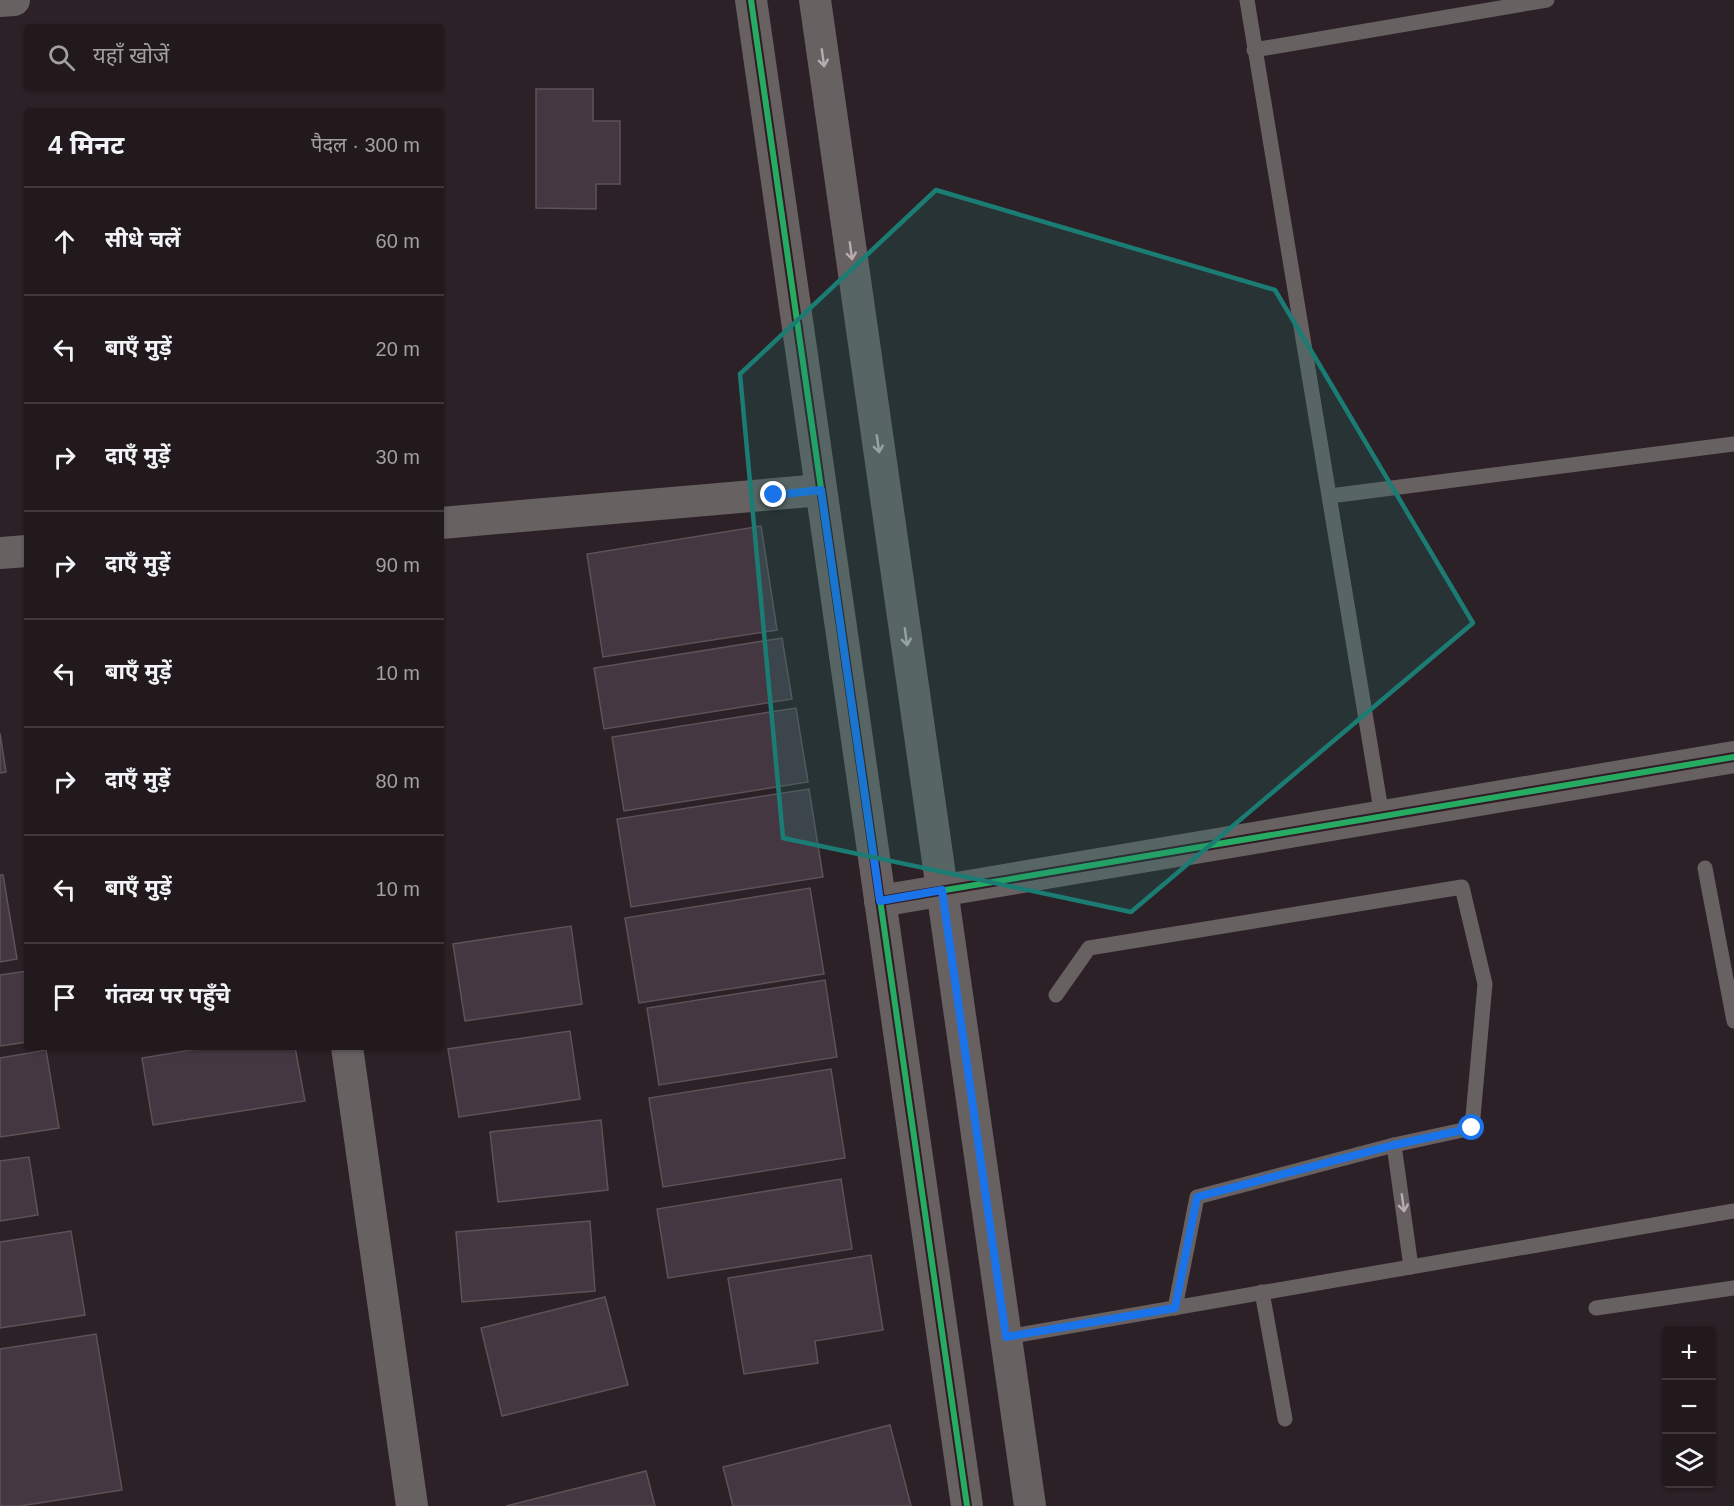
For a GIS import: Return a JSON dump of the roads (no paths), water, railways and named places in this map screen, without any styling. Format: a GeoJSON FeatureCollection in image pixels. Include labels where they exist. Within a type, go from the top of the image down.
{"type":"FeatureCollection","features":[{"type":"Feature","properties":{"kind":"street"},"geometry":{"type":"LineString","coordinates":[[0,1],[14,0]]}},
{"type":"Feature","properties":{"kind":"street"},"geometry":{"type":"LineString","coordinates":[[751,0],[966,1506]]}},
{"type":"Feature","properties":{"kind":"street"},"geometry":{"type":"LineString","coordinates":[[814,0],[1030,1506]]}},
{"type":"Feature","properties":{"kind":"street"},"geometry":{"type":"LineString","coordinates":[[444,523],[821,490]]}},
{"type":"Feature","properties":{"kind":"street"},"geometry":{"type":"LineString","coordinates":[[0,553],[24,551]]}},
{"type":"Feature","properties":{"kind":"street"},"geometry":{"type":"LineString","coordinates":[[880,901],[1734,757]]}},
{"type":"Feature","properties":{"kind":"street"},"geometry":{"type":"LineString","coordinates":[[347,1050],[412,1506]]}},
{"type":"Feature","properties":{"kind":"lane"},"geometry":{"type":"LineString","coordinates":[[1247,0],[1382,816]]}},
{"type":"Feature","properties":{"kind":"lane"},"geometry":{"type":"LineString","coordinates":[[1254,50],[1547,0]]}},
{"type":"Feature","properties":{"kind":"lane"},"geometry":{"type":"LineString","coordinates":[[1330,496],[1734,444]]}},
{"type":"Feature","properties":{"kind":"lane"},"geometry":{"type":"LineString","coordinates":[[1705,868],[1734,1021]]}},
{"type":"Feature","properties":{"kind":"lane"},"geometry":{"type":"LineString","coordinates":[[1056,995],[1089,948],[1462,887],[1485,984],[1472,1128],[1394,1145],[1197,1197],[1175,1308]]}},
{"type":"Feature","properties":{"kind":"lane"},"geometry":{"type":"LineString","coordinates":[[1394,1145],[1412,1267]]}},
{"type":"Feature","properties":{"kind":"lane"},"geometry":{"type":"LineString","coordinates":[[1006,1337],[1734,1211]]}},
{"type":"Feature","properties":{"kind":"lane"},"geometry":{"type":"LineString","coordinates":[[1596,1308],[1734,1288]]}},
{"type":"Feature","properties":{"kind":"lane"},"geometry":{"type":"LineString","coordinates":[[1262,1292],[1285,1419]]}}]}
